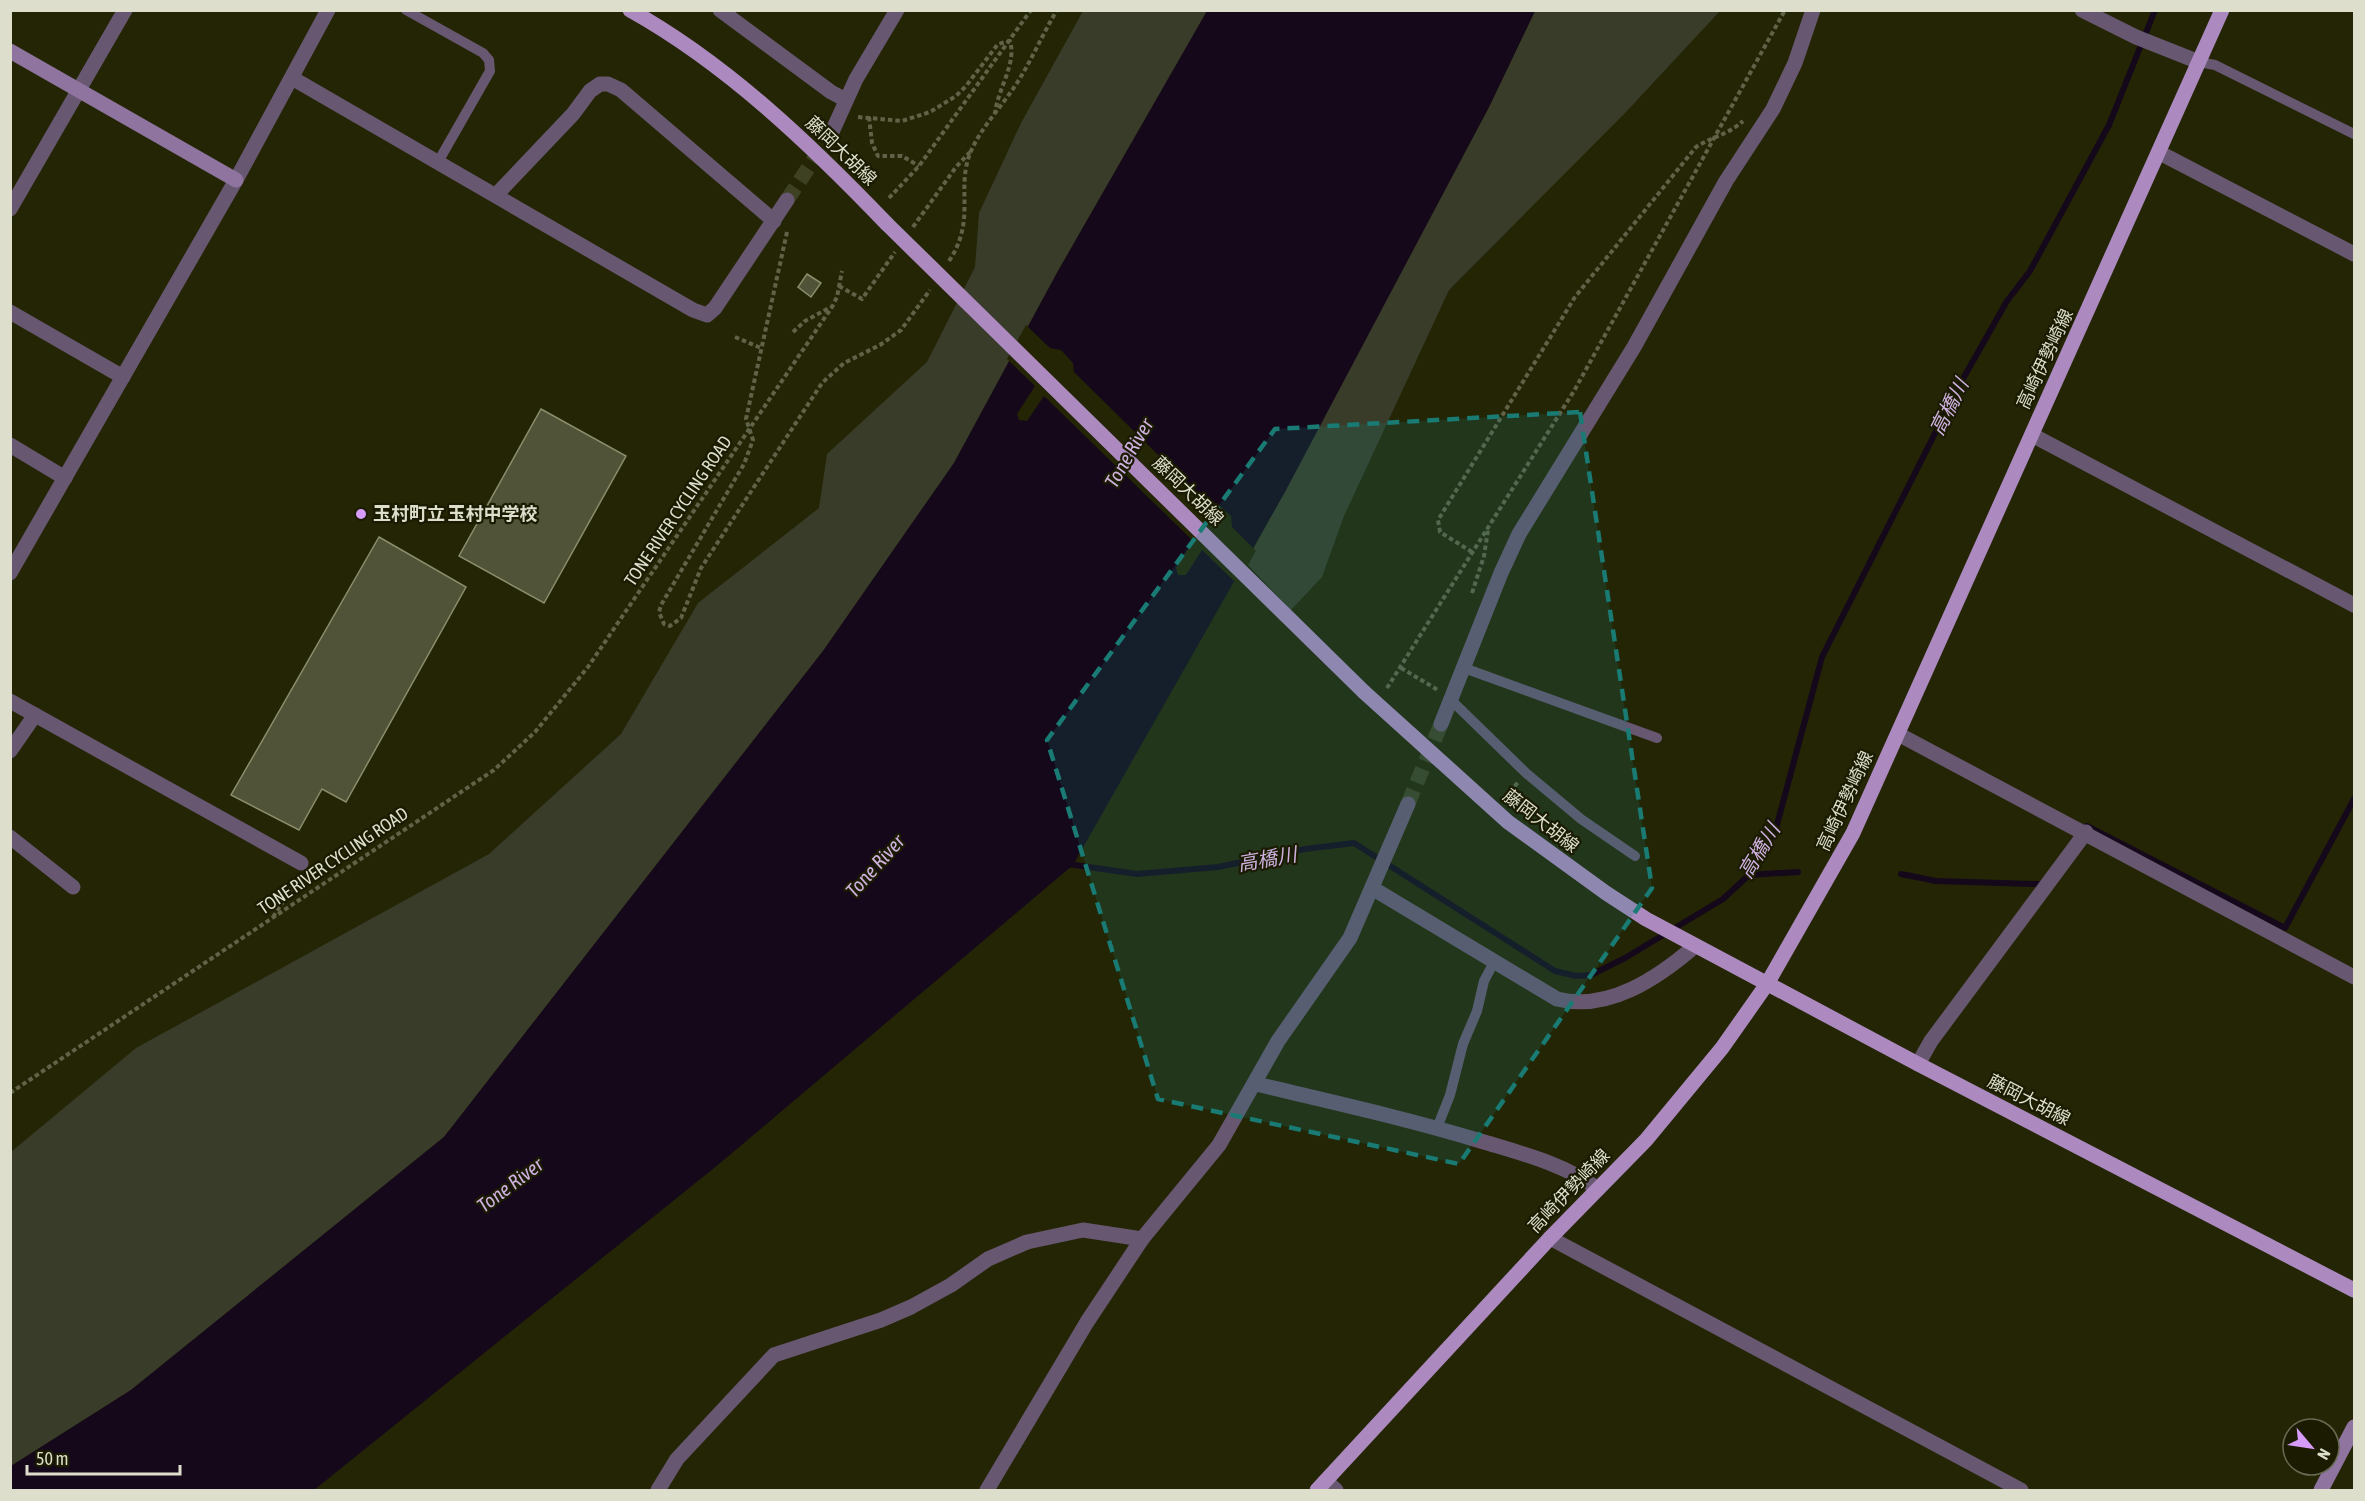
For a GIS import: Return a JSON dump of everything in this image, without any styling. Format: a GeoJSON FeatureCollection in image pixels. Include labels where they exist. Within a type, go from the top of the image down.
{"type":"FeatureCollection","features":[{"type":"Feature","properties":{"kind":"main road","name":"藤岡大胡線"},"geometry":{"type":"LineString","coordinates":[[630,10],[677,39],[791,130],[1364,692],[1509,822],[1606,893],[1691,944],[2355,1290]]}},
{"type":"Feature","properties":{"kind":"main road","name":"高崎伊勢崎線"},"geometry":{"type":"LineString","coordinates":[[1326,1487],[1550,1238],[1687,1093],[1767,984],[1839,860],[1898,734],[2223,10]]}},
{"type":"Feature","properties":{"kind":"street"},"geometry":{"type":"LineString","coordinates":[[10,209],[125,10]]}},
{"type":"Feature","properties":{"kind":"street"},"geometry":{"type":"LineString","coordinates":[[10,573],[236,180],[328,10]]}},
{"type":"Feature","properties":{"kind":"street"},"geometry":{"type":"LineString","coordinates":[[720,10],[831,92],[846,100]]}},
{"type":"Feature","properties":{"kind":"street"},"geometry":{"type":"LineString","coordinates":[[832,132],[872,49],[897,10]]}},
{"type":"Feature","properties":{"kind":"street"},"geometry":{"type":"LineString","coordinates":[[1441,724],[1446,696],[1464,668],[1501,573],[1519,534],[1634,347],[1726,181],[1773,110],[1795,63],[1813,10]]}},
{"type":"Feature","properties":{"kind":"street"},"geometry":{"type":"LineString","coordinates":[[2082,10],[2136,37],[2199,62]]}},
{"type":"Feature","properties":{"kind":"street"},"geometry":{"type":"LineString","coordinates":[[10,51],[236,180]]}},
{"type":"Feature","properties":{"kind":"street"},"geometry":{"type":"LineString","coordinates":[[292,78],[693,310],[707,315],[715,308],[787,200]]}},
{"type":"Feature","properties":{"kind":"street"},"geometry":{"type":"LineString","coordinates":[[496,195],[573,114],[590,91],[600,84],[608,84],[621,90],[683,141],[774,221]]}},
{"type":"Feature","properties":{"kind":"street"},"geometry":{"type":"LineString","coordinates":[[2160,153],[2355,254]]}},
{"type":"Feature","properties":{"kind":"street"},"geometry":{"type":"LineString","coordinates":[[10,312],[123,377]]}},
{"type":"Feature","properties":{"kind":"street"},"geometry":{"type":"LineString","coordinates":[[2032,435],[2355,605]]}},
{"type":"Feature","properties":{"kind":"street"},"geometry":{"type":"LineString","coordinates":[[10,445],[65,478]]}},
{"type":"Feature","properties":{"kind":"street"},"geometry":{"type":"LineString","coordinates":[[10,701],[300,870]]}},
{"type":"Feature","properties":{"kind":"street"},"geometry":{"type":"LineString","coordinates":[[10,751],[35,716]]}},
{"type":"Feature","properties":{"kind":"street"},"geometry":{"type":"LineString","coordinates":[[1898,734],[2355,977]]}},
{"type":"Feature","properties":{"kind":"street"},"geometry":{"type":"LineString","coordinates":[[987,1491],[1087,1322],[1142,1239],[1219,1145],[1256,1084],[1278,1041],[1350,938],[1408,804]]}},
{"type":"Feature","properties":{"kind":"street"},"geometry":{"type":"LineString","coordinates":[[1918,1064],[1931,1041],[2086,832]]}},
{"type":"Feature","properties":{"kind":"street"},"geometry":{"type":"LineString","coordinates":[[10,837],[74,886]]}},
{"type":"Feature","properties":{"kind":"street"},"geometry":{"type":"LineString","coordinates":[[1372,888],[1557,999],[1590,1002],[1621,994],[1651,978],[1691,944]]}},
{"type":"Feature","properties":{"kind":"street"},"geometry":{"type":"LineString","coordinates":[[1256,1084],[1437,1128],[1566,1169],[1598,1189]]}},
{"type":"Feature","properties":{"kind":"street"},"geometry":{"type":"LineString","coordinates":[[658,1491],[677,1459],[774,1355],[881,1320],[911,1307],[951,1285],[988,1259],[1027,1242],[1083,1230],[1142,1239]]}},
{"type":"Feature","properties":{"kind":"street"},"geometry":{"type":"LineString","coordinates":[[1550,1238],[1560,1246],[2021,1491]]}},
{"type":"Feature","properties":{"kind":"street"},"geometry":{"type":"LineString","coordinates":[[2321,1491],[2355,1427]]}},
{"type":"Feature","properties":{"kind":"lane"},"geometry":{"type":"LineString","coordinates":[[406,10],[483,53],[489,60],[490,71],[438,162]]}},
{"type":"Feature","properties":{"kind":"lane"},"geometry":{"type":"LineString","coordinates":[[2199,62],[2215,65],[2355,134]]}},
{"type":"Feature","properties":{"kind":"lane"},"geometry":{"type":"LineString","coordinates":[[1464,668],[1657,738]]}},
{"type":"Feature","properties":{"kind":"lane"},"geometry":{"type":"LineString","coordinates":[[1446,696],[1562,803],[1590,826],[1635,856]]}},
{"type":"Feature","properties":{"kind":"lane"},"geometry":{"type":"LineString","coordinates":[[1437,1128],[1450,1095],[1463,1044],[1478,1011],[1484,981],[1494,962]]}},
{"type":"Feature","properties":{"kind":"path"},"geometry":{"type":"LineString","coordinates":[[889,198],[919,166],[1031,10]]}},
{"type":"Feature","properties":{"kind":"path"},"geometry":{"type":"LineString","coordinates":[[946,264],[960,245],[966,217],[966,177],[971,151],[1028,66],[1057,10]]}},
{"type":"Feature","properties":{"kind":"path"},"geometry":{"type":"LineString","coordinates":[[1388,688],[1574,391],[1785,10]]}},
{"type":"Feature","properties":{"kind":"path"},"geometry":{"type":"LineString","coordinates":[[995,115],[996,101],[1013,50],[1010,41]]}},
{"type":"Feature","properties":{"kind":"path"},"geometry":{"type":"LineString","coordinates":[[857,117],[902,120],[916,117],[945,104],[966,86],[998,44],[1010,41]]}},
{"type":"Feature","properties":{"kind":"path"},"geometry":{"type":"LineString","coordinates":[[869,117],[872,143],[878,156],[903,156],[919,166]]}},
{"type":"Feature","properties":{"kind":"path"},"geometry":{"type":"LineString","coordinates":[[1472,552],[1440,532],[1438,520],[1575,297],[1696,147],[1731,132],[1744,120]]}},
{"type":"Feature","properties":{"kind":"path"},"geometry":{"type":"LineString","coordinates":[[749,432],[746,419],[787,233]]}},
{"type":"Feature","properties":{"kind":"path"},"geometry":{"type":"LineString","coordinates":[[749,432],[832,307],[842,271]]}},
{"type":"Feature","properties":{"kind":"path","name":"TONE RIVER CYCLING ROAD"},"geometry":{"type":"LineString","coordinates":[[10,1093],[494,770],[535,732],[588,667],[749,432],[753,435],[753,440],[744,464],[661,605],[659,612],[664,624],[670,626],[681,618],[701,568],[822,382],[844,363],[879,345],[901,330],[933,284]]}},
{"type":"Feature","properties":{"kind":"path"},"geometry":{"type":"LineString","coordinates":[[839,286],[855,294]]}},
{"type":"Feature","properties":{"kind":"path"},"geometry":{"type":"LineString","coordinates":[[793,332],[805,321],[832,307]]}},
{"type":"Feature","properties":{"kind":"path"},"geometry":{"type":"LineString","coordinates":[[735,337],[761,348]]}},
{"type":"Feature","properties":{"kind":"path"},"geometry":{"type":"LineString","coordinates":[[1401,668],[1446,696]]}},
{"type":"Feature","properties":{"kind":"path"},"geometry":{"type":"LineString","coordinates":[[271,920],[300,870]]}},
{"type":"Feature","properties":{"kind":"highlighted area"},"geometry":{"type":"Polygon","coordinates":[[[1580,412],[1652,888],[1459,1164],[1158,1099],[1047,740],[1275,429],[1580,412]]]}},
{"type":"Feature","properties":{"kind":"green space"},"geometry":{"type":"Polygon","coordinates":[[[1083,11],[1207,11],[1058,271],[954,463],[823,651],[444,1137],[131,1390],[11,1466],[11,1152],[136,1048],[489,854],[621,734],[698,603],[819,508],[827,454],[927,362],[975,267],[979,213],[1021,123],[1083,11]]]}},
{"type":"Feature","properties":{"kind":"green space"},"geometry":{"type":"Polygon","coordinates":[[[1535,11],[1720,11],[1626,112],[1449,290],[1344,516],[1322,577],[1291,610],[1246,563],[1489,107],[1535,11]]]}},
{"type":"Feature","properties":{"kind":"water","name":"Tone River"},"geometry":{"type":"Polygon","coordinates":[[[1207,11],[1535,11],[1489,107],[1285,492],[1073,865],[719,1164],[314,1490],[11,1490],[11,1466],[131,1390],[444,1137],[823,651],[954,463],[1058,271],[1207,11]]]}},
{"type":"Feature","properties":{"kind":"pier"},"geometry":{"type":"Polygon","coordinates":[[[1026,325],[1050,348],[1061,350],[1073,363],[1074,372],[1207,503],[1217,503],[1231,516],[1232,527],[1256,551],[1237,584],[1202,550],[1186,575],[1178,575],[1176,568],[1193,541],[1044,396],[1027,421],[1019,420],[1017,414],[1035,386],[1007,359],[1026,325]]]}},
{"type":"Feature","properties":{"kind":"building"},"geometry":{"type":"Polygon","coordinates":[[[807,274],[821,283],[811,297],[798,287],[807,274]]]}},
{"type":"Feature","properties":{"kind":"building"},"geometry":{"type":"Polygon","coordinates":[[[541,409],[626,456],[544,603],[459,556],[541,409]]]}},
{"type":"Feature","properties":{"kind":"building"},"geometry":{"type":"Polygon","coordinates":[[[379,537],[466,587],[346,802],[322,789],[299,830],[231,795],[379,537]]]}},
{"type":"Feature","properties":{"kind":"waterway","name":"高橋川"},"geometry":{"type":"LineString","coordinates":[[1068,864],[1137,874],[1218,867],[1305,849],[1354,843],[1555,971],[1576,976],[1591,975],[1625,958],[1723,899],[1749,875],[1775,832],[1822,657],[1960,384],[2007,301],[2030,271],[2109,125],[2155,10]]}},
{"type":"Feature","properties":{"kind":"waterway"},"geometry":{"type":"LineString","coordinates":[[2087,826],[2285,928],[2354,799]]}},
{"type":"Feature","properties":{"kind":"waterway"},"geometry":{"type":"LineString","coordinates":[[1749,875],[1798,872]]}},
{"type":"Feature","properties":{"kind":"waterway"},"geometry":{"type":"LineString","coordinates":[[1901,874],[1936,881],[2038,884]]}},
{"type":"Feature","properties":{"kind":"tunnel"},"geometry":{"type":"LineString","coordinates":[[787,200],[832,132]]}},
{"type":"Feature","properties":{"kind":"tunnel"},"geometry":{"type":"LineString","coordinates":[[1408,804],[1441,724]]}},
{"type":"Feature","properties":{"kind":"place","name":"玉村町立 玉村中学校"},"geometry":{"type":"Point","coordinates":[361,514]}}]}
